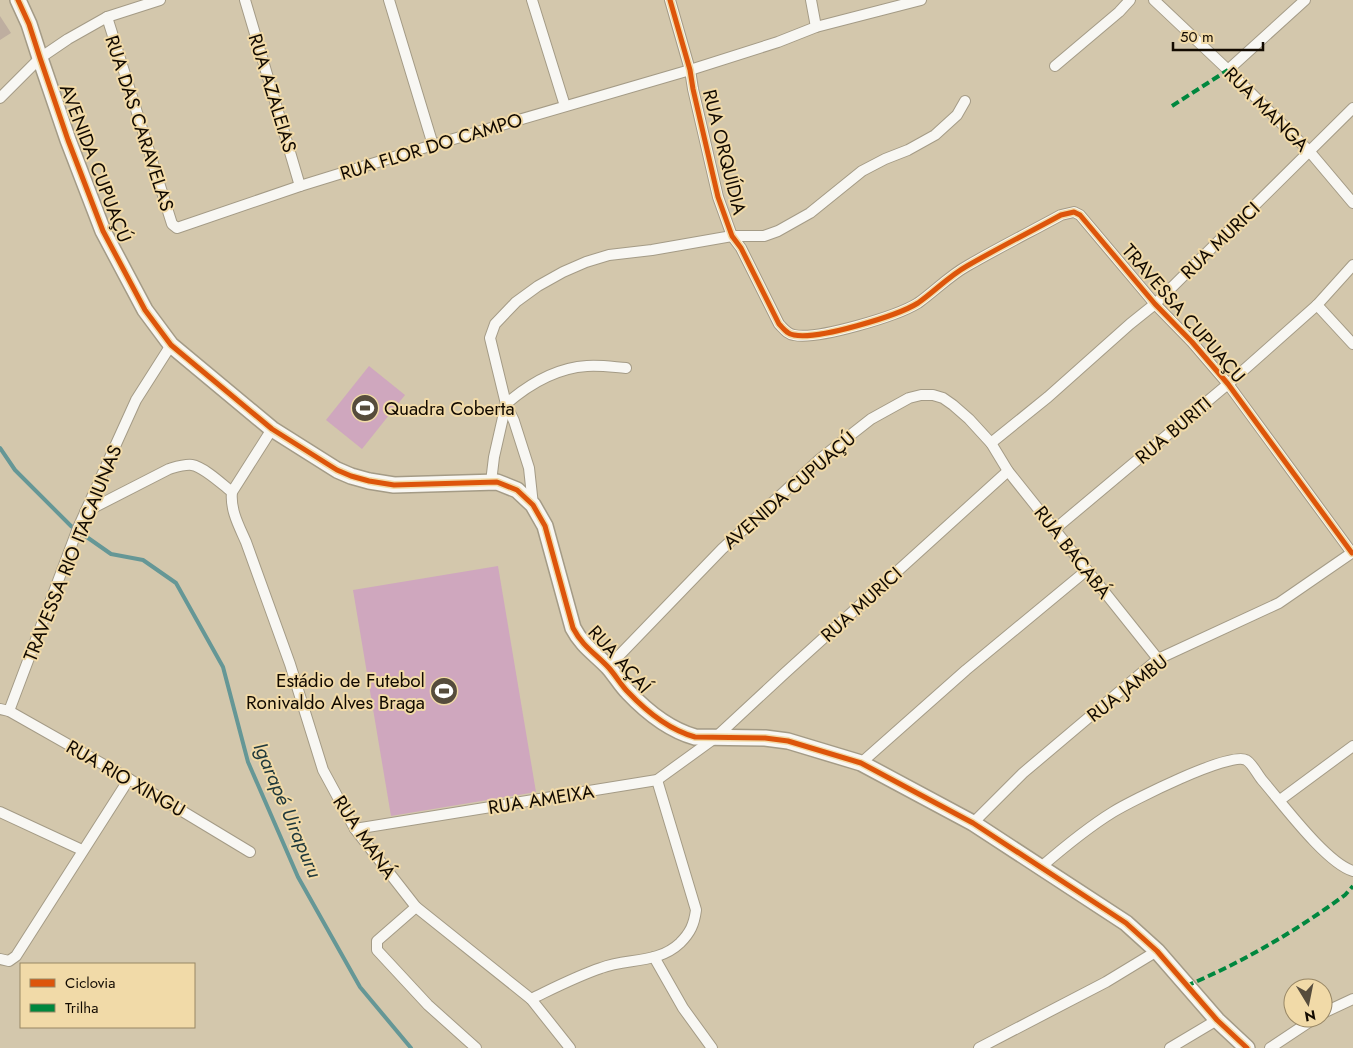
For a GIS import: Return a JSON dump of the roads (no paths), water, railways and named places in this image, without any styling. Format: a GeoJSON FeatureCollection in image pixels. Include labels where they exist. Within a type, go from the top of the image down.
{"type":"FeatureCollection","features":[{"type":"Feature","properties":{"kind":"street","name":"AVENIDA CUPUAÇÚ"},"geometry":{"type":"LineString","coordinates":[[18,0],[30,24],[40,58],[103,231],[145,310],[171,346],[272,429]]}},
{"type":"Feature","properties":{"kind":"street"},"geometry":{"type":"LineString","coordinates":[[0,98],[40,58],[68,40],[107,18],[160,0]]}},
{"type":"Feature","properties":{"kind":"street","name":"RUA AZALEIAS"},"geometry":{"type":"LineString","coordinates":[[245,0],[300,186]]}},
{"type":"Feature","properties":{"kind":"street"},"geometry":{"type":"LineString","coordinates":[[389,0],[434,144]]}},
{"type":"Feature","properties":{"kind":"street"},"geometry":{"type":"LineString","coordinates":[[532,0],[565,106]]}},
{"type":"Feature","properties":{"kind":"street","name":"RUA ORQUÍDIA"},"geometry":{"type":"LineString","coordinates":[[670,0],[690,70],[718,197],[732,236],[741,248],[779,324],[786,332],[794,336],[808,335],[855,326],[897,314],[919,302],[949,277],[1061,215],[1074,212],[1080,215]]}},
{"type":"Feature","properties":{"kind":"street"},"geometry":{"type":"LineString","coordinates":[[810,0],[816,27]]}},
{"type":"Feature","properties":{"kind":"street","name":"RUA FLOR DO CAMPO"},"geometry":{"type":"LineString","coordinates":[[174,227],[179,228],[300,186],[434,144],[690,70],[778,42],[816,27],[921,0]]}},
{"type":"Feature","properties":{"kind":"street"},"geometry":{"type":"LineString","coordinates":[[1054,66],[1119,12],[1130,0]]}},
{"type":"Feature","properties":{"kind":"street","name":"RUA MANGA"},"geometry":{"type":"LineString","coordinates":[[1154,0],[1228,70],[1310,152],[1353,203]]}},
{"type":"Feature","properties":{"kind":"street"},"geometry":{"type":"LineString","coordinates":[[1228,70],[1305,0]]}},
{"type":"Feature","properties":{"kind":"street","name":"RUA DAS CARAVELAS"},"geometry":{"type":"LineString","coordinates":[[107,18],[174,227]]}},
{"type":"Feature","properties":{"kind":"street"},"geometry":{"type":"LineString","coordinates":[[533,505],[529,468],[514,421],[506,404],[490,338],[495,324],[516,302],[538,286],[563,272],[609,255],[652,250],[732,236],[764,236],[792,224],[810,213],[862,171],[935,135],[957,115],[965,101]]}},
{"type":"Feature","properties":{"kind":"street","name":"RUA MURICI"},"geometry":{"type":"LineString","coordinates":[[991,443],[1048,398],[1155,304],[1353,108]]}},
{"type":"Feature","properties":{"kind":"street","name":"TRAVESSA CUPUAÇU"},"geometry":{"type":"LineString","coordinates":[[1080,215],[1155,304],[1192,342],[1228,384],[1352,552]]}},
{"type":"Feature","properties":{"kind":"street","name":"RUA BURITI"},"geometry":{"type":"LineString","coordinates":[[1055,529],[1228,384],[1317,305],[1353,265]]}},
{"type":"Feature","properties":{"kind":"street"},"geometry":{"type":"LineString","coordinates":[[1317,305],[1353,344]]}},
{"type":"Feature","properties":{"kind":"street","name":"TRAVESSA RIO ITACAIUNAS"},"geometry":{"type":"LineString","coordinates":[[4,710],[78,528],[136,400],[171,346]]}},
{"type":"Feature","properties":{"kind":"street"},"geometry":{"type":"LineString","coordinates":[[491,482],[494,457],[506,404],[534,383],[567,369],[587,366],[626,368]]}},
{"type":"Feature","properties":{"kind":"street","name":"AVENIDA CUPUAÇÚ"},"geometry":{"type":"LineString","coordinates":[[608,667],[722,549],[820,459],[879,415],[909,398],[933,395],[944,398],[953,405],[991,443]]}},
{"type":"Feature","properties":{"kind":"street"},"geometry":{"type":"LineString","coordinates":[[85,512],[169,469],[183,466],[194,465],[232,492],[272,429]]}},
{"type":"Feature","properties":{"kind":"street","name":"RUA AÇAÍ"},"geometry":{"type":"LineString","coordinates":[[272,429],[337,470],[369,481],[394,485],[491,482],[513,488],[533,505],[545,526],[573,628],[583,644],[608,667],[628,693],[655,716],[684,734],[695,737],[765,738],[788,742],[861,764],[973,823],[1126,923],[1157,951],[1217,1020],[1247,1048]]}},
{"type":"Feature","properties":{"kind":"street","name":"RUA BACABÁ"},"geometry":{"type":"LineString","coordinates":[[991,443],[1008,471],[1158,659]]}},
{"type":"Feature","properties":{"kind":"street","name":"RUA MURICI"},"geometry":{"type":"LineString","coordinates":[[715,738],[1008,471]]}},
{"type":"Feature","properties":{"kind":"street","name":"RUA MANÁ"},"geometry":{"type":"LineString","coordinates":[[232,492],[233,509],[290,664],[323,770],[355,830],[416,907],[531,999],[570,1048]]}},
{"type":"Feature","properties":{"kind":"street","name":"RUA JAMBU"},"geometry":{"type":"LineString","coordinates":[[973,823],[1023,773],[1158,659],[1279,603],[1352,552]]}},
{"type":"Feature","properties":{"kind":"street"},"geometry":{"type":"LineString","coordinates":[[861,764],[966,670],[1087,570]]}},
{"type":"Feature","properties":{"kind":"street","name":"RUA RIO XINGU"},"geometry":{"type":"LineString","coordinates":[[4,710],[129,779],[250,852]]}},
{"type":"Feature","properties":{"kind":"street","name":"RUA AMEIXA"},"geometry":{"type":"LineString","coordinates":[[355,830],[657,780],[715,738]]}},
{"type":"Feature","properties":{"kind":"street"},"geometry":{"type":"LineString","coordinates":[[1280,800],[1353,746]]}},
{"type":"Feature","properties":{"kind":"street"},"geometry":{"type":"LineString","coordinates":[[1040,868],[1070,843],[1112,813],[1141,797],[1205,768],[1237,758],[1248,761],[1314,840],[1344,867],[1353,871]]}},
{"type":"Feature","properties":{"kind":"street"},"geometry":{"type":"LineString","coordinates":[[0,959],[11,961],[16,956],[129,779]]}},
{"type":"Feature","properties":{"kind":"street"},"geometry":{"type":"LineString","coordinates":[[531,999],[602,967],[664,954],[676,947],[689,934],[694,924],[696,910],[657,780]]}},
{"type":"Feature","properties":{"kind":"street"},"geometry":{"type":"LineString","coordinates":[[0,812],[82,850]]}},
{"type":"Feature","properties":{"kind":"street"},"geometry":{"type":"LineString","coordinates":[[416,907],[377,941],[377,950],[428,1005],[476,1048]]}},
{"type":"Feature","properties":{"kind":"street"},"geometry":{"type":"LineString","coordinates":[[980,1048],[1106,982],[1157,951]]}},
{"type":"Feature","properties":{"kind":"street"},"geometry":{"type":"LineString","coordinates":[[654,957],[683,1008],[712,1048]]}},
{"type":"Feature","properties":{"kind":"street"},"geometry":{"type":"LineString","coordinates":[[1333,1008],[1353,999]]}},
{"type":"Feature","properties":{"kind":"street"},"geometry":{"type":"LineString","coordinates":[[1170,1048],[1217,1020]]}},
{"type":"Feature","properties":{"kind":"street"},"geometry":{"type":"LineString","coordinates":[[1270,1048],[1298,1028]]}},
{"type":"Feature","properties":{"kind":"waterway","name":"Igarapé Uirapuru"},"geometry":{"type":"LineString","coordinates":[[0,448],[15,470],[71,526],[111,554],[143,560],[176,583],[223,667],[248,762],[298,877],[360,987],[411,1048]]}},
{"type":"Feature","properties":{"kind":"place","name":"Quadra Coberta"},"geometry":{"type":"Point","coordinates":[365,408]}},
{"type":"Feature","properties":{"kind":"place","name":"Estádio de Futebol Ronivaldo Alves Braga"},"geometry":{"type":"Point","coordinates":[444,691]}}]}
